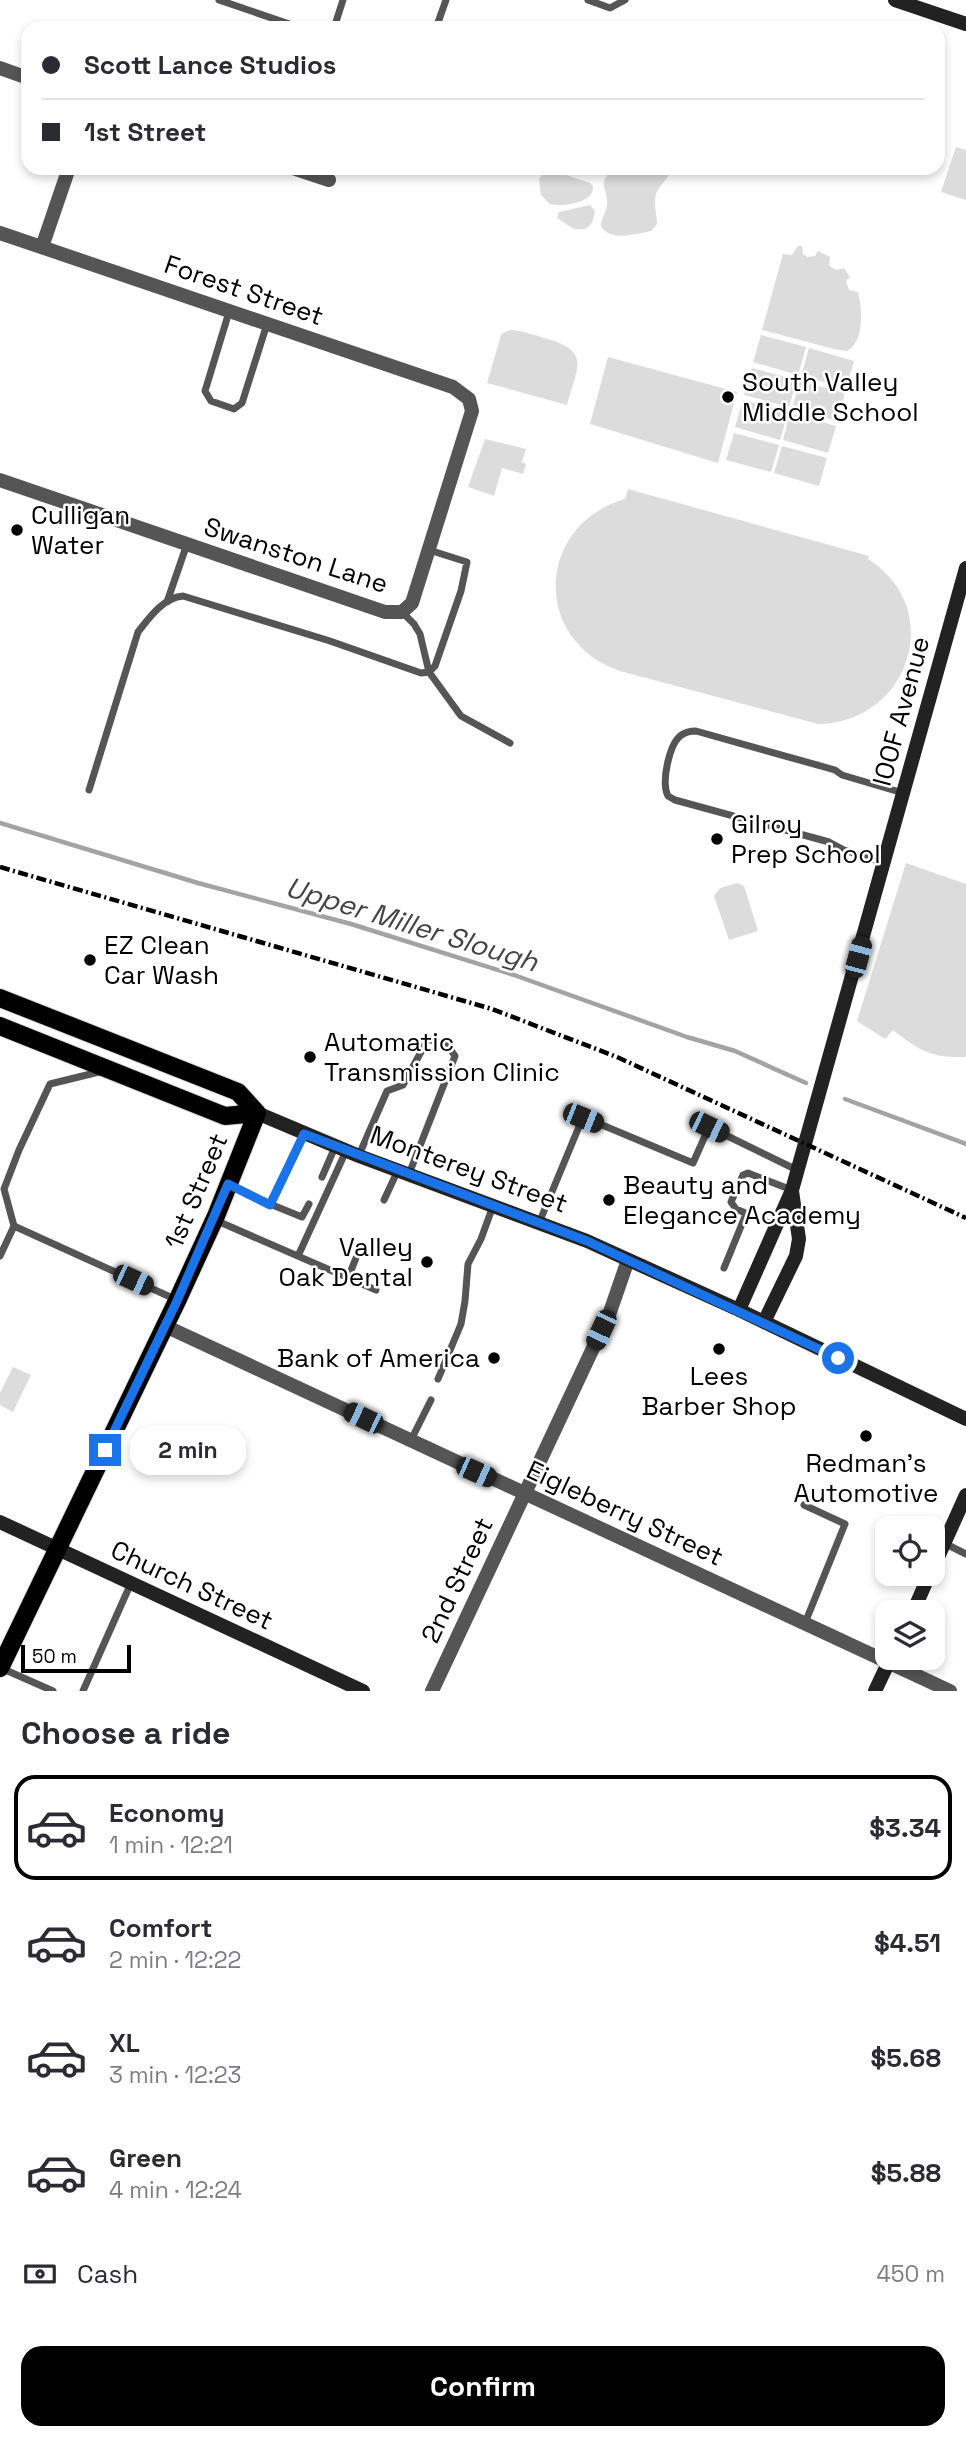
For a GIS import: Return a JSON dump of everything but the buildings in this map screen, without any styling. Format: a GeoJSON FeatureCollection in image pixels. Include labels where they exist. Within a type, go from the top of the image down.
{"type":"FeatureCollection","features":[{"type":"Feature","properties":{"kind":"main road","name":"Monterey Street"},"geometry":{"type":"LineString","coordinates":[[0,998],[238,1093],[257,1113]]}},
{"type":"Feature","properties":{"kind":"main road","name":"Monterey Street"},"geometry":{"type":"LineString","coordinates":[[0,1026],[225,1116],[257,1113]]}},
{"type":"Feature","properties":{"kind":"main road","name":"1st Street"},"geometry":{"type":"LineString","coordinates":[[0,1668],[177,1301],[214,1220],[257,1113]]}},
{"type":"Feature","properties":{"kind":"street"},"geometry":{"type":"LineString","coordinates":[[895,0],[966,24]]}},
{"type":"Feature","properties":{"kind":"street"},"geometry":{"type":"LineString","coordinates":[[0,68],[21,76]]}},
{"type":"Feature","properties":{"kind":"street"},"geometry":{"type":"LineString","coordinates":[[42,247],[67,175]]}},
{"type":"Feature","properties":{"kind":"street"},"geometry":{"type":"LineString","coordinates":[[314,175],[329,180]]}},
{"type":"Feature","properties":{"kind":"street","name":"Forest Street"},"geometry":{"type":"LineString","coordinates":[[0,233],[453,387],[469,399]]}},
{"type":"Feature","properties":{"kind":"street","name":"Swanston Lane"},"geometry":{"type":"LineString","coordinates":[[0,480],[385,612],[402,612],[412,604],[470,423],[472,403],[469,399]]}},
{"type":"Feature","properties":{"kind":"street","name":"IOOF Avenue"},"geometry":{"type":"LineString","coordinates":[[739,1310],[792,1190],[965,575]]}},
{"type":"Feature","properties":{"kind":"street","name":"Monterey Street"},"geometry":{"type":"LineString","coordinates":[[257,1113],[347,1151],[587,1241],[739,1310],[966,1419]]}},
{"type":"Feature","properties":{"kind":"street","name":"IOOF Avenue"},"geometry":{"type":"LineString","coordinates":[[764,1322],[796,1256],[799,1239],[792,1190]]}},
{"type":"Feature","properties":{"kind":"street","name":"2nd Street"},"geometry":{"type":"LineString","coordinates":[[432,1691],[610,1312],[628,1260]]}},
{"type":"Feature","properties":{"kind":"street","name":"Eigleberry Street"},"geometry":{"type":"LineString","coordinates":[[165,1326],[805,1624],[875,1654]]}},
{"type":"Feature","properties":{"kind":"street"},"geometry":{"type":"LineString","coordinates":[[945,1541],[966,1495]]}},
{"type":"Feature","properties":{"kind":"street","name":"Church Street"},"geometry":{"type":"LineString","coordinates":[[0,1522],[363,1691]]}},
{"type":"Feature","properties":{"kind":"street"},"geometry":{"type":"LineString","coordinates":[[875,1691],[885,1670]]}},
{"type":"Feature","properties":{"kind":"street","name":"Eigleberry Street"},"geometry":{"type":"LineString","coordinates":[[909,1670],[950,1691]]}},
{"type":"Feature","properties":{"kind":"lane"},"geometry":{"type":"LineString","coordinates":[[219,0],[236,3],[283,21]]}},
{"type":"Feature","properties":{"kind":"lane"},"geometry":{"type":"LineString","coordinates":[[336,21],[343,0]]}},
{"type":"Feature","properties":{"kind":"lane"},"geometry":{"type":"LineString","coordinates":[[438,21],[446,0]]}},
{"type":"Feature","properties":{"kind":"lane"},"geometry":{"type":"LineString","coordinates":[[588,0],[610,8],[625,0]]}},
{"type":"Feature","properties":{"kind":"lane"},"geometry":{"type":"LineString","coordinates":[[229,311],[205,391],[211,401],[234,409],[242,403],[267,323]]}},
{"type":"Feature","properties":{"kind":"lane"},"geometry":{"type":"LineString","coordinates":[[166,603],[187,544]]}},
{"type":"Feature","properties":{"kind":"lane"},"geometry":{"type":"LineString","coordinates":[[89,790],[138,632],[150,616],[166,603],[177,596],[183,596],[330,641],[421,673],[429,672],[435,666],[446,637],[467,562],[429,550]]}},
{"type":"Feature","properties":{"kind":"lane"},"geometry":{"type":"LineString","coordinates":[[402,612],[420,634],[429,672],[461,716],[510,743]]}},
{"type":"Feature","properties":{"kind":"lane"},"geometry":{"type":"LineString","coordinates":[[884,863],[844,850],[829,842],[675,800],[667,796],[663,779],[674,743],[688,731],[696,731],[835,770],[842,775],[904,793]]}},
{"type":"Feature","properties":{"kind":"lane"},"geometry":{"type":"LineString","coordinates":[[298,1256],[347,1151],[387,1091],[403,1085],[428,1039],[448,1046],[455,1056],[404,1172],[384,1200]]}},
{"type":"Feature","properties":{"kind":"lane"},"geometry":{"type":"LineString","coordinates":[[0,1256],[14,1226],[4,1189],[50,1084],[110,1070]]}},
{"type":"Feature","properties":{"kind":"lane"},"geometry":{"type":"LineString","coordinates":[[539,1223],[583,1118],[693,1163],[709,1127],[798,1170]]}},
{"type":"Feature","properties":{"kind":"lane"},"geometry":{"type":"LineString","coordinates":[[270,1205],[304,1134]]}},
{"type":"Feature","properties":{"kind":"lane"},"geometry":{"type":"LineString","coordinates":[[322,1177],[347,1151]]}},
{"type":"Feature","properties":{"kind":"lane"},"geometry":{"type":"LineString","coordinates":[[776,1226],[736,1209],[731,1202],[743,1175],[748,1172],[792,1190]]}},
{"type":"Feature","properties":{"kind":"lane"},"geometry":{"type":"LineString","coordinates":[[228,1184],[302,1217],[309,1204]]}},
{"type":"Feature","properties":{"kind":"lane"},"geometry":{"type":"LineString","coordinates":[[438,1379],[461,1324],[468,1264],[493,1206]]}},
{"type":"Feature","properties":{"kind":"lane"},"geometry":{"type":"LineString","coordinates":[[724,1268],[746,1214]]}},
{"type":"Feature","properties":{"kind":"lane"},"geometry":{"type":"LineString","coordinates":[[214,1220],[376,1290]]}},
{"type":"Feature","properties":{"kind":"lane"},"geometry":{"type":"LineString","coordinates":[[14,1226],[177,1301]]}},
{"type":"Feature","properties":{"kind":"lane"},"geometry":{"type":"LineString","coordinates":[[348,1278],[356,1258]]}},
{"type":"Feature","properties":{"kind":"lane"},"geometry":{"type":"LineString","coordinates":[[411,1441],[431,1400]]}},
{"type":"Feature","properties":{"kind":"lane"},"geometry":{"type":"LineString","coordinates":[[804,1505],[845,1524],[805,1624]]}},
{"type":"Feature","properties":{"kind":"lane"},"geometry":{"type":"LineString","coordinates":[[945,1544],[966,1554]]}},
{"type":"Feature","properties":{"kind":"lane"},"geometry":{"type":"LineString","coordinates":[[83,1691],[131,1583]]}},
{"type":"Feature","properties":{"kind":"lane"},"geometry":{"type":"LineString","coordinates":[[0,1668],[53,1691]]}},
{"type":"Feature","properties":{"kind":"shaded area"},"geometry":{"type":"Polygon","coordinates":[[[956,147],[966,150],[966,200],[941,192],[956,147]]]}},
{"type":"Feature","properties":{"kind":"shaded area"},"geometry":{"type":"Polygon","coordinates":[[[542,175],[566,175],[590,183],[593,186],[592,192],[584,200],[577,202],[550,204],[541,195],[539,179],[542,175]]]}},
{"type":"Feature","properties":{"kind":"shaded area"},"geometry":{"type":"Polygon","coordinates":[[[608,175],[669,175],[656,194],[657,224],[651,231],[617,235],[605,231],[601,226],[607,204],[605,178],[608,175]]]}},
{"type":"Feature","properties":{"kind":"shaded area"},"geometry":{"type":"Polygon","coordinates":[[[590,205],[595,211],[592,223],[586,229],[574,229],[557,218],[559,212],[590,205]]]}},
{"type":"Feature","properties":{"kind":"shaded area"},"geometry":{"type":"Polygon","coordinates":[[[798,246],[802,246],[803,254],[807,257],[815,256],[818,251],[830,257],[829,265],[840,270],[844,268],[850,277],[846,281],[849,290],[858,292],[861,324],[857,340],[847,351],[762,330],[783,254],[792,255],[798,246]]]}},
{"type":"Feature","properties":{"kind":"shaded area"},"geometry":{"type":"Polygon","coordinates":[[[510,330],[562,344],[576,356],[577,372],[567,405],[487,383],[501,334],[510,330]]]}},
{"type":"Feature","properties":{"kind":"shaded area"},"geometry":{"type":"Polygon","coordinates":[[[761,335],[806,347],[798,375],[753,362],[761,335]]]}},
{"type":"Feature","properties":{"kind":"shaded area"},"geometry":{"type":"Polygon","coordinates":[[[809,348],[854,361],[846,388],[801,376],[809,348]]]}},
{"type":"Feature","properties":{"kind":"shaded area"},"geometry":{"type":"Polygon","coordinates":[[[608,357],[737,392],[718,463],[590,424],[608,357]]]}},
{"type":"Feature","properties":{"kind":"shaded area"},"geometry":{"type":"Polygon","coordinates":[[[752,368],[797,380],[789,407],[744,395],[752,368]]]}},
{"type":"Feature","properties":{"kind":"shaded area"},"geometry":{"type":"Polygon","coordinates":[[[800,381],[845,393],[837,421],[792,408],[800,381]]]}},
{"type":"Feature","properties":{"kind":"shaded area"},"geometry":{"type":"Polygon","coordinates":[[[743,400],[788,412],[780,440],[735,427],[743,400]]]}},
{"type":"Feature","properties":{"kind":"shaded area"},"geometry":{"type":"Polygon","coordinates":[[[790,413],[836,426],[828,453],[783,440],[790,413]]]}},
{"type":"Feature","properties":{"kind":"shaded area"},"geometry":{"type":"Polygon","coordinates":[[[734,433],[779,445],[771,472],[726,460],[734,433]]]}},
{"type":"Feature","properties":{"kind":"shaded area"},"geometry":{"type":"Polygon","coordinates":[[[485,439],[526,449],[522,462],[526,464],[523,474],[502,468],[494,496],[468,487],[485,439]]]}},
{"type":"Feature","properties":{"kind":"shaded area"},"geometry":{"type":"Polygon","coordinates":[[[782,446],[827,458],[819,486],[774,473],[782,446]]]}},
{"type":"Feature","properties":{"kind":"shaded area"},"geometry":{"type":"Polygon","coordinates":[[[628,489],[869,556],[868,559],[892,580],[906,606],[911,633],[907,660],[895,685],[875,705],[850,719],[818,724],[620,671],[591,656],[571,635],[559,610],[556,583],[561,557],[574,532],[596,513],[625,499],[628,489]]]}},
{"type":"Feature","properties":{"kind":"shaded area"},"geometry":{"type":"Polygon","coordinates":[[[906,863],[966,884],[966,1057],[926,1052],[893,1030],[885,1039],[857,1021],[906,863]]]}},
{"type":"Feature","properties":{"kind":"shaded area"},"geometry":{"type":"Polygon","coordinates":[[[738,883],[744,886],[758,931],[729,940],[714,896],[720,888],[738,883]]]}},
{"type":"Feature","properties":{"kind":"shaded area"},"geometry":{"type":"Polygon","coordinates":[[[13,1367],[31,1375],[13,1412],[0,1405],[0,1393],[13,1367]]]}},
{"type":"Feature","properties":{"kind":"waterway","name":"Upper Miller Slough"},"geometry":{"type":"LineString","coordinates":[[0,823],[198,883],[351,924],[514,975],[687,1037],[735,1051],[806,1083]]}},
{"type":"Feature","properties":{"kind":"waterway","name":"Upper Miller Slough"},"geometry":{"type":"LineString","coordinates":[[845,1099],[966,1144]]}},
{"type":"Feature","properties":{"kind":"railway"},"geometry":{"type":"LineString","coordinates":[[0,867],[492,1009],[617,1057],[966,1218]]}},
{"type":"Feature","properties":{"kind":"place","name":"South Valley Middle School"},"geometry":{"type":"Point","coordinates":[728,397]}},
{"type":"Feature","properties":{"kind":"place","name":"Culligan Water"},"geometry":{"type":"Point","coordinates":[17,530]}},
{"type":"Feature","properties":{"kind":"place","name":"Gilroy Prep School"},"geometry":{"type":"Point","coordinates":[717,839]}},
{"type":"Feature","properties":{"kind":"place","name":"EZ Clean Car Wash"},"geometry":{"type":"Point","coordinates":[90,960]}},
{"type":"Feature","properties":{"kind":"place","name":"Automatic Transmission Clinic"},"geometry":{"type":"Point","coordinates":[310,1057]}},
{"type":"Feature","properties":{"kind":"place","name":"Beauty and Elegance Academy"},"geometry":{"type":"Point","coordinates":[609,1200]}},
{"type":"Feature","properties":{"kind":"place","name":"Valley Oak Dental"},"geometry":{"type":"Point","coordinates":[427,1262]}},
{"type":"Feature","properties":{"kind":"place","name":"Lees Barber Shop"},"geometry":{"type":"Point","coordinates":[719,1349]}},
{"type":"Feature","properties":{"kind":"place","name":"Bank of America"},"geometry":{"type":"Point","coordinates":[494,1358]}},
{"type":"Feature","properties":{"kind":"place","name":"Redman's Automotive"},"geometry":{"type":"Point","coordinates":[866,1436]}},
{"type":"Feature","properties":{"kind":"route"},"geometry":{"type":"LineString","coordinates":[[105,1450],[177,1301],[228,1184],[270,1205],[304,1134],[587,1241],[838,1358]]}}]}
